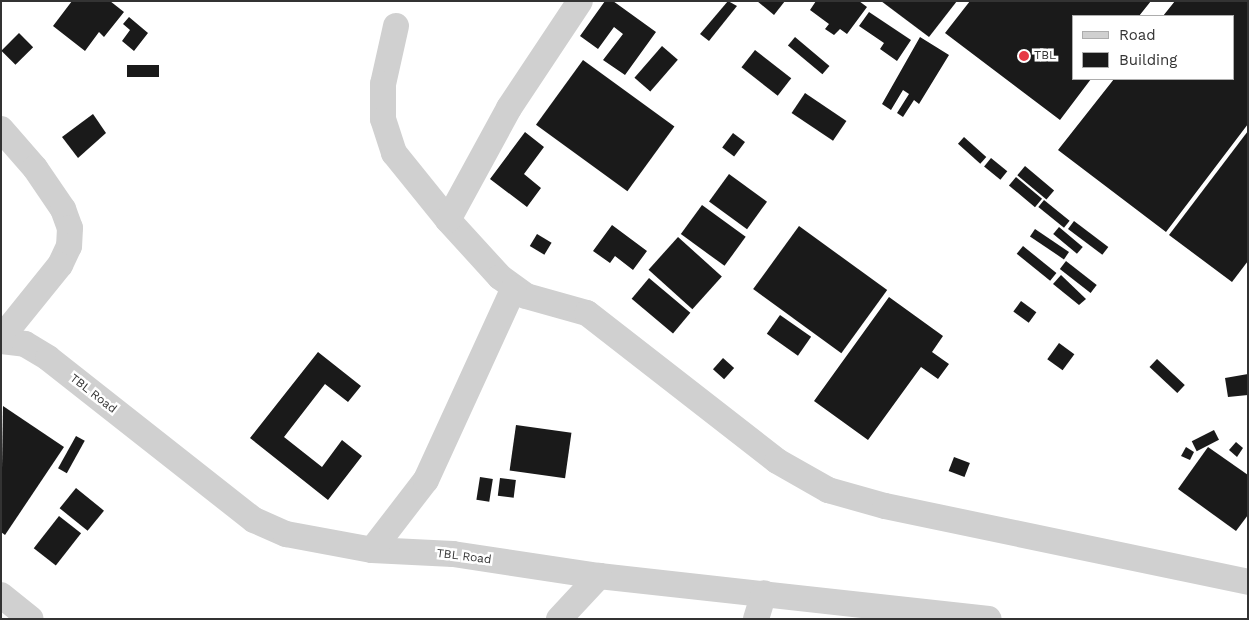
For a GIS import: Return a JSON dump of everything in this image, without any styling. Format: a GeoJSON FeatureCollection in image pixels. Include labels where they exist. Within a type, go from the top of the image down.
{"type":"FeatureCollection","features":[{"type":"Feature","properties":{"kind":"street"},"geometry":{"type":"LineString","coordinates":[[448,220],[508,108],[580,1]]}},
{"type":"Feature","properties":{"kind":"street"},"geometry":{"type":"LineString","coordinates":[[396,26],[383,84],[382,119],[394,153],[448,220],[514,288],[587,313],[777,461],[828,490],[886,506],[1125,554],[1208,577],[1248,582]]}},
{"type":"Feature","properties":{"kind":"street"},"geometry":{"type":"LineString","coordinates":[[1,129],[35,168],[63,209],[70,228],[70,246],[60,265],[1,340]]}},
{"type":"Feature","properties":{"kind":"street"},"geometry":{"type":"LineString","coordinates":[[372,550],[426,480],[514,288]]}},
{"type":"Feature","properties":{"kind":"street","name":"TBL Road"},"geometry":{"type":"LineString","coordinates":[[1,340],[25,344],[48,358],[254,520],[313,542],[372,550],[453,554],[600,576],[989,619]]}},
{"type":"Feature","properties":{"kind":"street"},"geometry":{"type":"LineString","coordinates":[[559,619],[600,576]]}},
{"type":"Feature","properties":{"kind":"street"},"geometry":{"type":"LineString","coordinates":[[756,619],[764,593]]}},
{"type":"Feature","properties":{"kind":"street"},"geometry":{"type":"LineString","coordinates":[[1,595],[31,619]]}},
{"type":"Feature","properties":{"kind":"building"},"geometry":{"type":"Polygon","coordinates":[[[72,1],[110,1],[124,12],[104,37],[99,32],[85,51],[53,26],[72,1]]]}},
{"type":"Feature","properties":{"kind":"building"},"geometry":{"type":"Polygon","coordinates":[[[605,1],[613,1],[656,32],[625,75],[603,60],[623,34],[614,27],[598,49],[580,36],[605,1]]]}},
{"type":"Feature","properties":{"kind":"building"},"geometry":{"type":"Polygon","coordinates":[[[728,1],[737,6],[709,41],[700,34],[728,1]]]}},
{"type":"Feature","properties":{"kind":"building"},"geometry":{"type":"Polygon","coordinates":[[[757,1],[785,1],[774,15],[757,1]]]}},
{"type":"Feature","properties":{"kind":"building"},"geometry":{"type":"Polygon","coordinates":[[[816,1],[859,1],[867,7],[847,34],[840,29],[834,35],[825,29],[829,24],[810,10],[816,1]]]}},
{"type":"Feature","properties":{"kind":"building"},"geometry":{"type":"Polygon","coordinates":[[[881,1],[957,1],[929,37],[881,1]]]}},
{"type":"Feature","properties":{"kind":"building","name":"TBL"},"geometry":{"type":"Polygon","coordinates":[[[970,1],[1151,1],[1140,15],[1072,15],[1072,80],[1090,80],[1060,120],[945,33],[970,1]]]}},
{"type":"Feature","properties":{"kind":"building"},"geometry":{"type":"Polygon","coordinates":[[[1175,1],[1248,1],[1248,124],[1166,232],[1058,150],[1113,80],[1234,80],[1234,15],[1164,15],[1175,1]]]}},
{"type":"Feature","properties":{"kind":"building"},"geometry":{"type":"Polygon","coordinates":[[[869,12],[911,40],[897,61],[880,49],[884,43],[859,26],[869,12]]]}},
{"type":"Feature","properties":{"kind":"building"},"geometry":{"type":"Polygon","coordinates":[[[129,17],[148,33],[134,51],[122,41],[130,30],[123,24],[129,17]]]}},
{"type":"Feature","properties":{"kind":"building"},"geometry":{"type":"Polygon","coordinates":[[[19,33],[33,47],[15,65],[1,51],[19,33]]]}},
{"type":"Feature","properties":{"kind":"building"},"geometry":{"type":"Polygon","coordinates":[[[795,37],[829,66],[822,74],[788,45],[795,37]]]}},
{"type":"Feature","properties":{"kind":"building"},"geometry":{"type":"Polygon","coordinates":[[[920,37],[949,55],[919,104],[914,100],[903,117],[897,113],[909,94],[903,90],[891,110],[882,104],[920,37]]]}},
{"type":"Feature","properties":{"kind":"building"},"geometry":{"type":"Polygon","coordinates":[[[662,46],[678,60],[650,91],[634,78],[662,46]]]}},
{"type":"Feature","properties":{"kind":"building"},"geometry":{"type":"Polygon","coordinates":[[[755,50],[791,78],[778,96],[741,67],[755,50]]]}},
{"type":"Feature","properties":{"kind":"building"},"geometry":{"type":"Polygon","coordinates":[[[583,60],[674,126],[627,191],[536,125],[583,60]]]}},
{"type":"Feature","properties":{"kind":"building"},"geometry":{"type":"Polygon","coordinates":[[[127,65],[159,65],[159,77],[127,77],[127,65]]]}},
{"type":"Feature","properties":{"kind":"building"},"geometry":{"type":"Polygon","coordinates":[[[805,93],[846,121],[833,141],[792,113],[805,93]]]}},
{"type":"Feature","properties":{"kind":"building"},"geometry":{"type":"Polygon","coordinates":[[[93,114],[106,133],[78,158],[62,137],[93,114]]]}},
{"type":"Feature","properties":{"kind":"building"},"geometry":{"type":"Polygon","coordinates":[[[1248,131],[1248,261],[1232,282],[1169,235],[1248,131]]]}},
{"type":"Feature","properties":{"kind":"building"},"geometry":{"type":"Polygon","coordinates":[[[525,132],[544,147],[524,174],[541,188],[527,207],[490,179],[525,132]]]}},
{"type":"Feature","properties":{"kind":"building"},"geometry":{"type":"Polygon","coordinates":[[[733,133],[745,142],[734,156],[722,147],[733,133]]]}},
{"type":"Feature","properties":{"kind":"building"},"geometry":{"type":"Polygon","coordinates":[[[964,137],[986,157],[980,164],[958,144],[964,137]]]}},
{"type":"Feature","properties":{"kind":"building"},"geometry":{"type":"Polygon","coordinates":[[[991,158],[1007,171],[1000,180],[984,167],[991,158]]]}},
{"type":"Feature","properties":{"kind":"building"},"geometry":{"type":"Polygon","coordinates":[[[1025,166],[1054,190],[1046,200],[1017,175],[1025,166]]]}},
{"type":"Feature","properties":{"kind":"building"},"geometry":{"type":"Polygon","coordinates":[[[729,174],[767,202],[747,229],[709,202],[729,174]]]}},
{"type":"Feature","properties":{"kind":"building"},"geometry":{"type":"Polygon","coordinates":[[[1016,177],[1042,199],[1035,207],[1009,185],[1016,177]]]}},
{"type":"Feature","properties":{"kind":"building"},"geometry":{"type":"Polygon","coordinates":[[[1044,200],[1070,221],[1064,228],[1038,207],[1044,200]]]}},
{"type":"Feature","properties":{"kind":"building"},"geometry":{"type":"Polygon","coordinates":[[[702,205],[746,237],[725,266],[681,234],[702,205]]]}},
{"type":"Feature","properties":{"kind":"building"},"geometry":{"type":"Polygon","coordinates":[[[1074,221],[1108,247],[1102,255],[1068,229],[1074,221]]]}},
{"type":"Feature","properties":{"kind":"building"},"geometry":{"type":"Polygon","coordinates":[[[612,225],[647,251],[633,270],[615,256],[610,263],[593,251],[612,225]]]}},
{"type":"Feature","properties":{"kind":"building"},"geometry":{"type":"Polygon","coordinates":[[[799,226],[887,290],[841,353],[753,289],[799,226]]]}},
{"type":"Feature","properties":{"kind":"building"},"geometry":{"type":"Polygon","coordinates":[[[1059,227],[1083,247],[1077,254],[1053,234],[1059,227]]]}},
{"type":"Feature","properties":{"kind":"building"},"geometry":{"type":"Polygon","coordinates":[[[1035,229],[1069,252],[1064,259],[1030,236],[1035,229]]]}},
{"type":"Feature","properties":{"kind":"building"},"geometry":{"type":"Polygon","coordinates":[[[537,234],[552,243],[544,255],[530,246],[537,234]]]}},
{"type":"Feature","properties":{"kind":"building"},"geometry":{"type":"Polygon","coordinates":[[[678,237],[722,276],[692,309],[649,270],[678,237]]]}},
{"type":"Feature","properties":{"kind":"building"},"geometry":{"type":"Polygon","coordinates":[[[1023,246],[1056,273],[1050,281],[1017,254],[1023,246]]]}},
{"type":"Feature","properties":{"kind":"building"},"geometry":{"type":"Polygon","coordinates":[[[1066,261],[1097,285],[1091,293],[1060,269],[1066,261]]]}},
{"type":"Feature","properties":{"kind":"building"},"geometry":{"type":"Polygon","coordinates":[[[1061,275],[1086,299],[1079,305],[1053,284],[1061,275]]]}},
{"type":"Feature","properties":{"kind":"building"},"geometry":{"type":"Polygon","coordinates":[[[649,278],[690,313],[673,333],[632,299],[649,278]]]}},
{"type":"Feature","properties":{"kind":"building"},"geometry":{"type":"Polygon","coordinates":[[[889,297],[943,336],[932,352],[949,364],[938,379],[921,367],[868,440],[814,401],[889,297]]]}},
{"type":"Feature","properties":{"kind":"building"},"geometry":{"type":"Polygon","coordinates":[[[1021,301],[1036,312],[1029,323],[1013,312],[1021,301]]]}},
{"type":"Feature","properties":{"kind":"building"},"geometry":{"type":"Polygon","coordinates":[[[780,315],[811,337],[798,356],[767,334],[780,315]]]}},
{"type":"Feature","properties":{"kind":"building"},"geometry":{"type":"Polygon","coordinates":[[[1059,343],[1074,354],[1063,370],[1047,359],[1059,343]]]}},
{"type":"Feature","properties":{"kind":"building"},"geometry":{"type":"Polygon","coordinates":[[[318,352],[361,386],[348,402],[325,384],[284,437],[322,467],[342,440],[362,456],[328,500],[250,438],[318,352]]]}},
{"type":"Feature","properties":{"kind":"building"},"geometry":{"type":"Polygon","coordinates":[[[723,358],[734,368],[724,379],[713,369],[723,358]]]}},
{"type":"Feature","properties":{"kind":"building"},"geometry":{"type":"Polygon","coordinates":[[[1157,359],[1185,385],[1177,393],[1149,367],[1157,359]]]}},
{"type":"Feature","properties":{"kind":"building"},"geometry":{"type":"Polygon","coordinates":[[[1248,374],[1248,395],[1228,397],[1225,378],[1248,374]]]}},
{"type":"Feature","properties":{"kind":"building"},"geometry":{"type":"Polygon","coordinates":[[[3,406],[64,447],[5,535],[1,532],[3,406]]]}},
{"type":"Feature","properties":{"kind":"building"},"geometry":{"type":"Polygon","coordinates":[[[516,425],[571,433],[565,478],[510,471],[516,425]]]}},
{"type":"Feature","properties":{"kind":"building"},"geometry":{"type":"Polygon","coordinates":[[[1214,430],[1219,440],[1197,451],[1192,441],[1214,430]]]}},
{"type":"Feature","properties":{"kind":"building"},"geometry":{"type":"Polygon","coordinates":[[[76,436],[85,441],[67,473],[58,468],[76,436]]]}},
{"type":"Feature","properties":{"kind":"building"},"geometry":{"type":"Polygon","coordinates":[[[1236,442],[1243,448],[1237,457],[1229,450],[1236,442]]]}},
{"type":"Feature","properties":{"kind":"building"},"geometry":{"type":"Polygon","coordinates":[[[1186,447],[1194,452],[1190,460],[1181,456],[1186,447]]]}},
{"type":"Feature","properties":{"kind":"building"},"geometry":{"type":"Polygon","coordinates":[[[1208,447],[1248,475],[1248,515],[1236,531],[1178,489],[1208,447]]]}},
{"type":"Feature","properties":{"kind":"building"},"geometry":{"type":"Polygon","coordinates":[[[954,457],[970,463],[964,477],[949,471],[954,457]]]}},
{"type":"Feature","properties":{"kind":"building"},"geometry":{"type":"Polygon","coordinates":[[[480,477],[493,479],[489,502],[476,500],[480,477]]]}},
{"type":"Feature","properties":{"kind":"building"},"geometry":{"type":"Polygon","coordinates":[[[500,478],[516,480],[514,498],[498,496],[500,478]]]}},
{"type":"Feature","properties":{"kind":"building"},"geometry":{"type":"Polygon","coordinates":[[[76,488],[104,511],[88,531],[60,508],[76,488]]]}},
{"type":"Feature","properties":{"kind":"building"},"geometry":{"type":"Polygon","coordinates":[[[59,516],[81,533],[56,566],[34,548],[59,516]]]}},
{"type":"Feature","properties":{"kind":"place","name":"TBL"},"geometry":{"type":"Point","coordinates":[1024,56]}}]}
